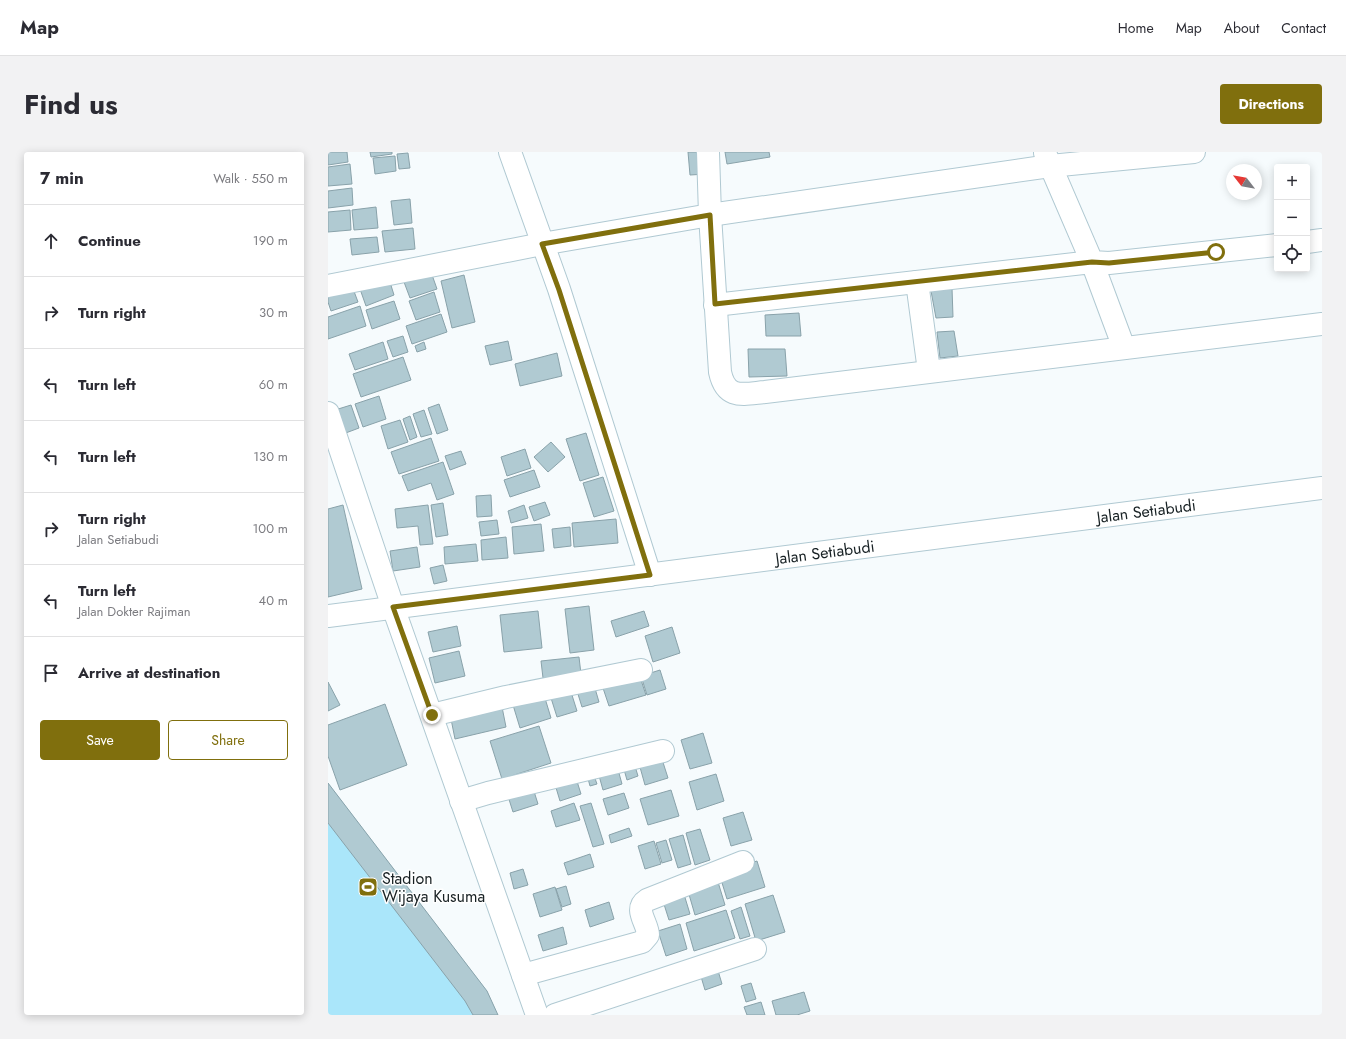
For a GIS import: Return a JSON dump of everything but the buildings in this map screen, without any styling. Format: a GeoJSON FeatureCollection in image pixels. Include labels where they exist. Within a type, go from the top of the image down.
{"type":"FeatureCollection","features":[{"type":"Feature","properties":{"kind":"street"},"geometry":{"type":"LineString","coordinates":[[510,152],[559,290],[650,575]]}},
{"type":"Feature","properties":{"kind":"street"},"geometry":{"type":"LineString","coordinates":[[708,152],[710,215],[720,372],[722,382],[728,389],[734,392],[742,394],[765,392],[1322,324]]}},
{"type":"Feature","properties":{"kind":"street"},"geometry":{"type":"LineString","coordinates":[[328,286],[542,244],[1047,159],[1194,152]]}},
{"type":"Feature","properties":{"kind":"street"},"geometry":{"type":"LineString","coordinates":[[1047,159],[1092,262],[1124,348]]}},
{"type":"Feature","properties":{"kind":"street"},"geometry":{"type":"LineString","coordinates":[[1310,242],[1322,240]]}},
{"type":"Feature","properties":{"kind":"street"},"geometry":{"type":"LineString","coordinates":[[715,304],[1092,262],[1109,263],[1274,245]]}},
{"type":"Feature","properties":{"kind":"street"},"geometry":{"type":"LineString","coordinates":[[917,282],[929,371]]}},
{"type":"Feature","properties":{"kind":"street"},"geometry":{"type":"LineString","coordinates":[[328,413],[393,607],[537,1015]]}},
{"type":"Feature","properties":{"kind":"street","name":"Jalan Setiabudi"},"geometry":{"type":"LineString","coordinates":[[328,616],[1322,488]]}},
{"type":"Feature","properties":{"kind":"street"},"geometry":{"type":"LineString","coordinates":[[432,715],[506,697],[641,670]]}},
{"type":"Feature","properties":{"kind":"street"},"geometry":{"type":"LineString","coordinates":[[461,801],[488,793],[663,751]]}},
{"type":"Feature","properties":{"kind":"street"},"geometry":{"type":"LineString","coordinates":[[523,975],[642,942],[648,935],[641,912],[641,905],[643,902],[743,862]]}},
{"type":"Feature","properties":{"kind":"street"},"geometry":{"type":"LineString","coordinates":[[555,1015],[755,949]]}},
{"type":"Feature","properties":{"kind":"shaded area","name":"Stadion Wijaya Kusuma"},"geometry":{"type":"Polygon","coordinates":[[[328,783],[487,991],[498,1015],[328,1015],[328,783]]]}},
{"type":"Feature","properties":{"kind":"place","name":"Stadion Wijaya Kusuma"},"geometry":{"type":"Point","coordinates":[368,887]}},
{"type":"Feature","properties":{"kind":"route"},"geometry":{"type":"LineString","coordinates":[[432,715],[393,607],[650,575],[559,290],[542,244],[710,215],[715,304],[1092,262],[1109,263],[1216,252]]}}]}
